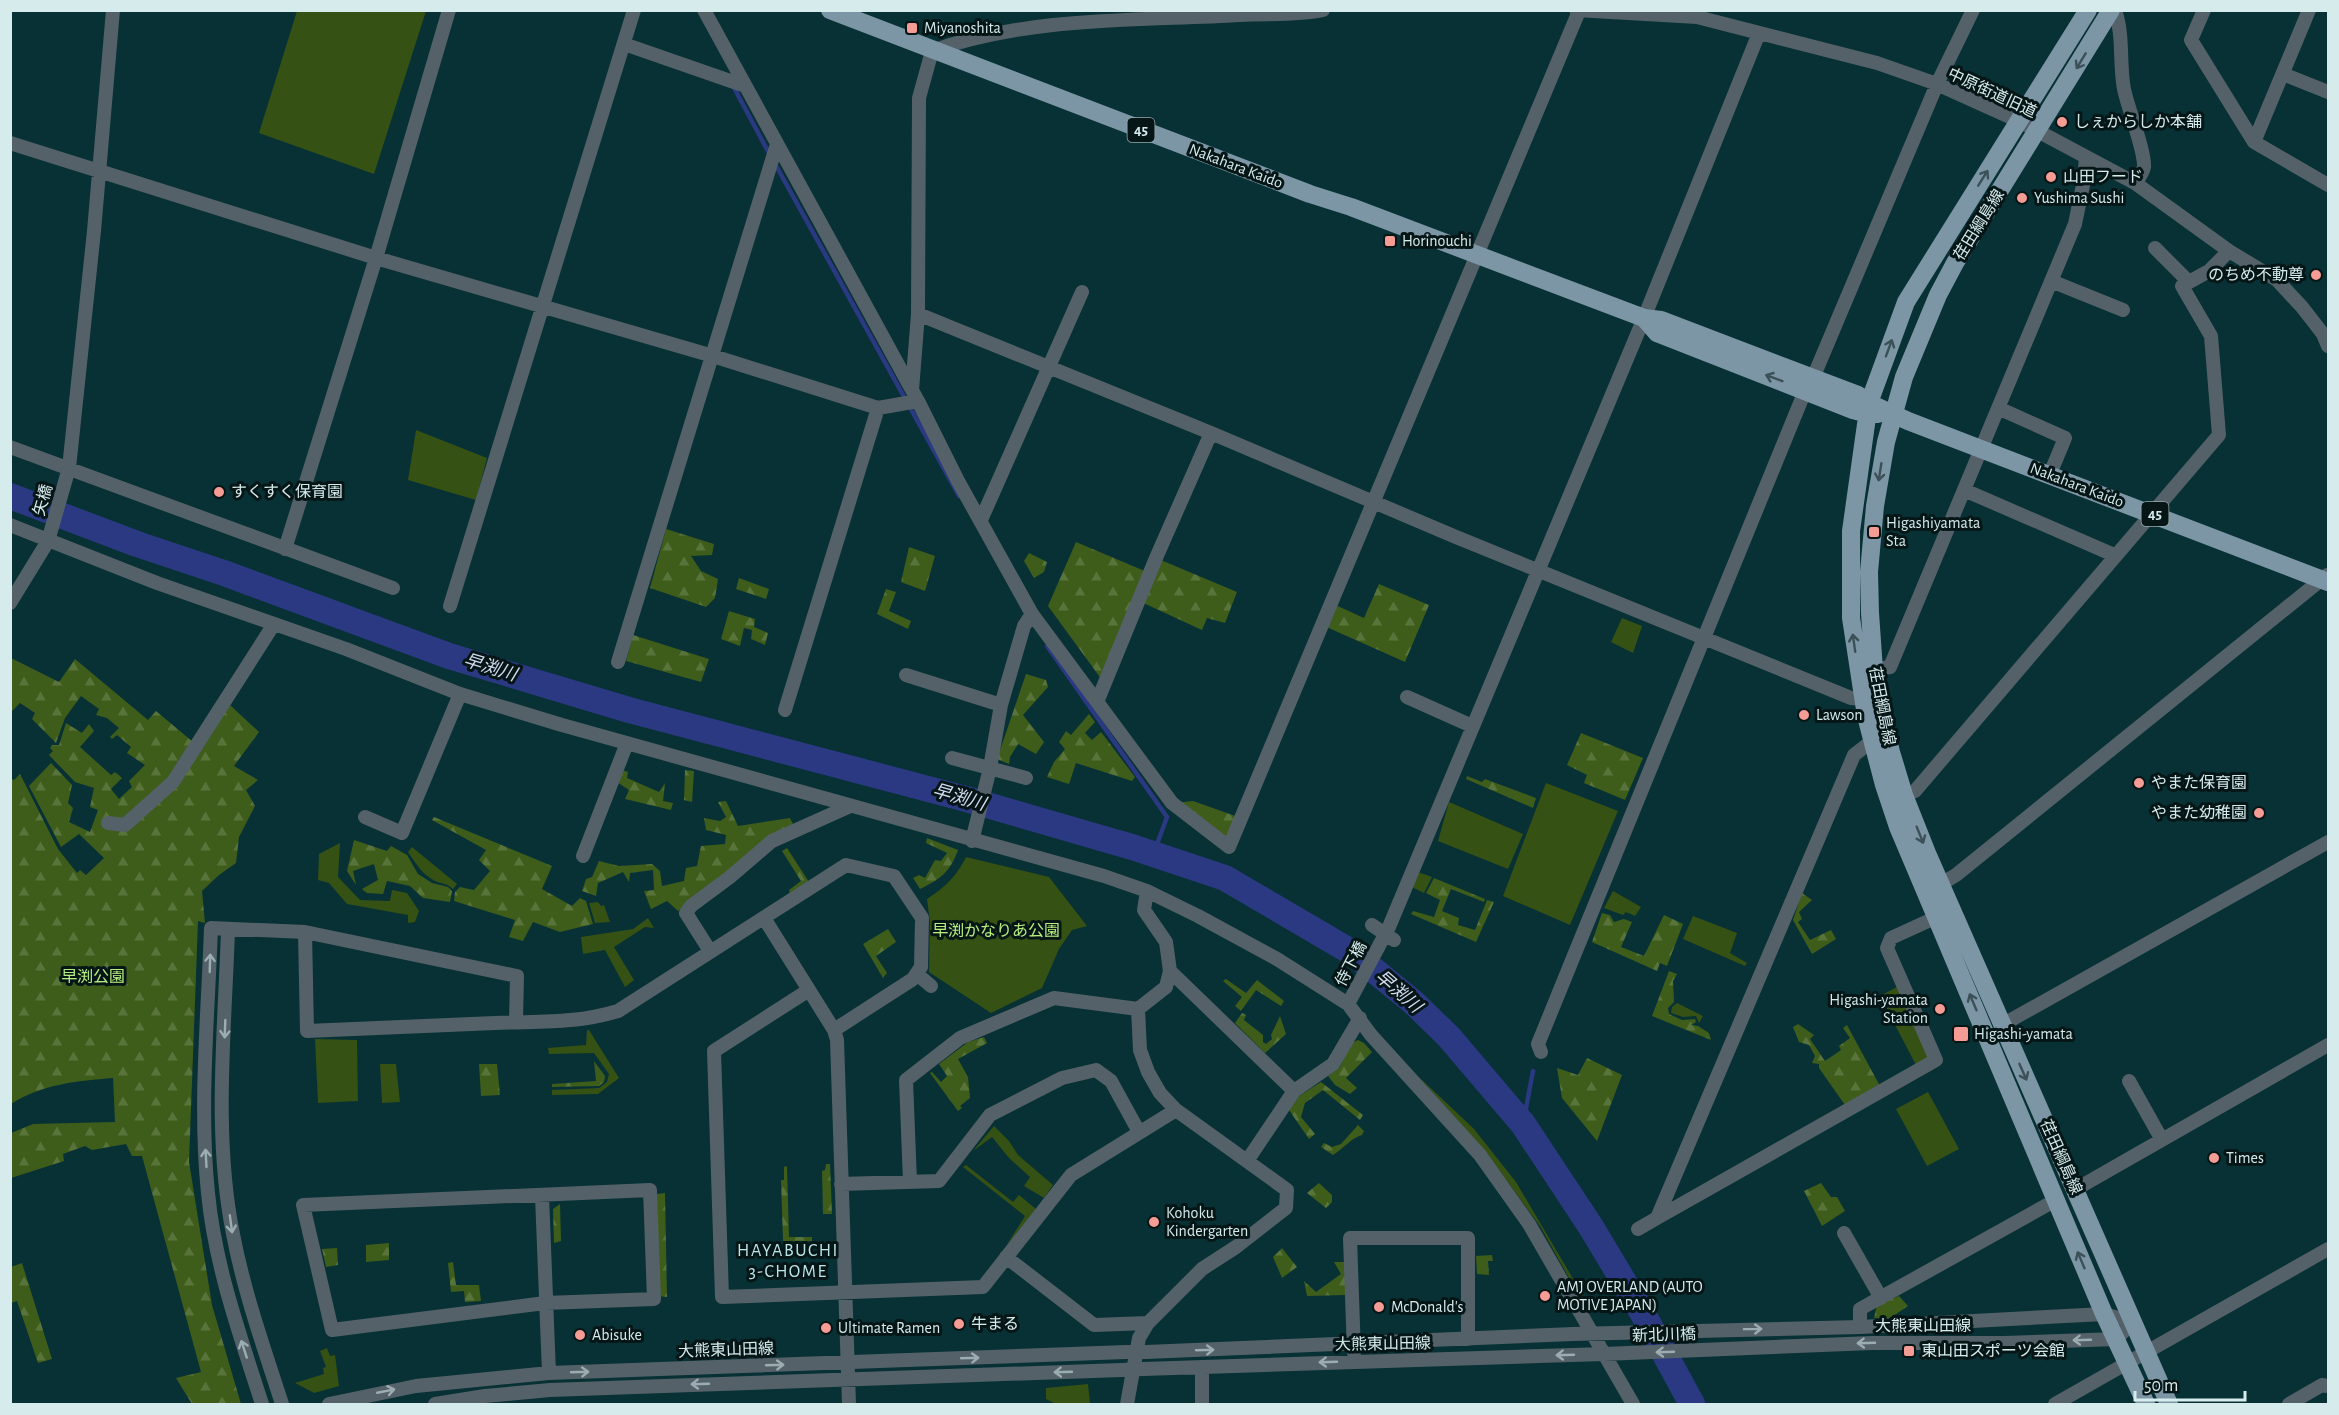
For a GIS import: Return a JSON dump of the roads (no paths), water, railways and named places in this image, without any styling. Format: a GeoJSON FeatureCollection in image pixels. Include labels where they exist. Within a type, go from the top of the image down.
{"type":"FeatureCollection","features":[{"type":"Feature","properties":{"kind":"main road","name":"荏田綱島線"},"geometry":{"type":"LineString","coordinates":[[2088,10],[1906,302],[1868,409],[1851,531],[1851,618],[1870,700],[1904,795],[2002,1025],[2169,1404]]}},
{"type":"Feature","properties":{"kind":"main road","name":"荏田綱島線"},"geometry":{"type":"LineString","coordinates":[[2113,10],[1955,263],[1933,305],[1904,377],[1892,414],[1881,465],[1871,549],[1869,593],[1874,670],[1870,700],[1872,741],[1898,827],[2104,1314],[2146,1404]]}},
{"type":"Feature","properties":{"kind":"main road","name":"Nakahara Kaido"},"geometry":{"type":"LineString","coordinates":[[832,11],[932,51],[1644,318],[1657,333],[1809,385],[1858,395],[1868,409],[1892,414],[2326,578]]}},
{"type":"Feature","properties":{"kind":"street","name":"矢橋"},"geometry":{"type":"LineString","coordinates":[[10,603],[48,540],[69,468],[114,10]]}},
{"type":"Feature","properties":{"kind":"street"},"geometry":{"type":"LineString","coordinates":[[285,549],[376,258],[449,10]]}},
{"type":"Feature","properties":{"kind":"street"},"geometry":{"type":"LineString","coordinates":[[450,606],[634,10]]}},
{"type":"Feature","properties":{"kind":"street"},"geometry":{"type":"LineString","coordinates":[[704,10],[776,146],[916,397],[1030,618],[1097,702],[1172,803],[1229,847],[1477,256],[1577,11]]}},
{"type":"Feature","properties":{"kind":"street"},"geometry":{"type":"LineString","coordinates":[[916,397],[919,98],[932,51],[966,39],[1043,26],[1115,20],[1323,10]]}},
{"type":"Feature","properties":{"kind":"street"},"geometry":{"type":"LineString","coordinates":[[1541,1052],[1538,1044],[1809,385],[1937,84],[1973,10]]}},
{"type":"Feature","properties":{"kind":"street"},"geometry":{"type":"LineString","coordinates":[[2113,10],[2119,23],[2124,88],[2131,120],[2143,156],[2144,168],[2135,183]]}},
{"type":"Feature","properties":{"kind":"street"},"geometry":{"type":"LineString","coordinates":[[2204,10],[2191,40],[2254,142],[2328,185]]}},
{"type":"Feature","properties":{"kind":"street"},"geometry":{"type":"LineString","coordinates":[[2254,142],[2309,10]]}},
{"type":"Feature","properties":{"kind":"street","name":"中原街道旧道"},"geometry":{"type":"LineString","coordinates":[[1577,11],[1699,14],[1759,33],[1877,63],[1937,84],[2019,121],[2135,183],[2229,251],[2277,280],[2302,306],[2323,334],[2328,346]]}},
{"type":"Feature","properties":{"kind":"street","name":"侍下橋"},"geometry":{"type":"LineString","coordinates":[[1348,1004],[1387,938],[1472,726],[1644,318],[1759,33]]}},
{"type":"Feature","properties":{"kind":"street"},"geometry":{"type":"LineString","coordinates":[[624,44],[745,86]]}},
{"type":"Feature","properties":{"kind":"street"},"geometry":{"type":"LineString","coordinates":[[2283,74],[2328,92]]}},
{"type":"Feature","properties":{"kind":"street"},"geometry":{"type":"LineString","coordinates":[[10,143],[376,258],[713,356],[878,408],[916,397]]}},
{"type":"Feature","properties":{"kind":"street"},"geometry":{"type":"LineString","coordinates":[[618,662],[776,146]]}},
{"type":"Feature","properties":{"kind":"street"},"geometry":{"type":"LineString","coordinates":[[1874,670],[1890,667],[2075,224],[2086,157]]}},
{"type":"Feature","properties":{"kind":"street"},"geometry":{"type":"LineString","coordinates":[[2155,248],[2189,282]]}},
{"type":"Feature","properties":{"kind":"street"},"geometry":{"type":"LineString","coordinates":[[1904,795],[1915,791],[2114,555],[2219,435],[2211,336],[2182,286],[2209,271],[2229,251]]}},
{"type":"Feature","properties":{"kind":"street"},"geometry":{"type":"LineString","coordinates":[[2051,281],[2123,310]]}},
{"type":"Feature","properties":{"kind":"street"},"geometry":{"type":"LineString","coordinates":[[981,520],[1082,292]]}},
{"type":"Feature","properties":{"kind":"street"},"geometry":{"type":"LineString","coordinates":[[918,314],[1851,699],[1870,700]]}},
{"type":"Feature","properties":{"kind":"street"},"geometry":{"type":"LineString","coordinates":[[785,710],[878,408]]}},
{"type":"Feature","properties":{"kind":"street"},"geometry":{"type":"LineString","coordinates":[[1998,408],[2065,438],[2050,474]]}},
{"type":"Feature","properties":{"kind":"street"},"geometry":{"type":"LineString","coordinates":[[1097,702],[1156,558],[1211,433]]}},
{"type":"Feature","properties":{"kind":"street"},"geometry":{"type":"LineString","coordinates":[[10,447],[393,588]]}},
{"type":"Feature","properties":{"kind":"street"},"geometry":{"type":"LineString","coordinates":[[1965,490],[2114,555]]}},
{"type":"Feature","properties":{"kind":"street"},"geometry":{"type":"LineString","coordinates":[[10,525],[157,583],[346,649],[460,694],[972,841],[1104,876],[1147,891],[1198,916],[1277,959],[1348,1004],[1371,1035],[1480,1155],[1545,1249],[1591,1334],[1633,1404]]}},
{"type":"Feature","properties":{"kind":"street"},"geometry":{"type":"LineString","coordinates":[[1941,884],[1956,875],[2326,578]]}},
{"type":"Feature","properties":{"kind":"street"},"geometry":{"type":"LineString","coordinates":[[972,841],[990,768],[1001,705],[1030,618]]}},
{"type":"Feature","properties":{"kind":"street"},"geometry":{"type":"LineString","coordinates":[[108,823],[125,825],[172,782],[274,624]]}},
{"type":"Feature","properties":{"kind":"street"},"geometry":{"type":"LineString","coordinates":[[906,675],[1001,705]]}},
{"type":"Feature","properties":{"kind":"street"},"geometry":{"type":"LineString","coordinates":[[365,817],[402,833],[460,694]]}},
{"type":"Feature","properties":{"kind":"street"},"geometry":{"type":"LineString","coordinates":[[1407,697],[1472,726]]}},
{"type":"Feature","properties":{"kind":"street"},"geometry":{"type":"LineString","coordinates":[[1658,1218],[1854,755],[1872,741]]}},
{"type":"Feature","properties":{"kind":"street"},"geometry":{"type":"LineString","coordinates":[[583,856],[627,743]]}},
{"type":"Feature","properties":{"kind":"street"},"geometry":{"type":"LineString","coordinates":[[952,758],[1026,778]]}},
{"type":"Feature","properties":{"kind":"street"},"geometry":{"type":"LineString","coordinates":[[710,951],[686,913],[691,906],[772,841],[850,806]]}},
{"type":"Feature","properties":{"kind":"street"},"geometry":{"type":"LineString","coordinates":[[2002,1025],[2328,842]]}},
{"type":"Feature","properties":{"kind":"street"},"geometry":{"type":"LineString","coordinates":[[305,932],[308,1031],[516,1022],[562,1023],[592,1019],[618,1011],[846,865],[894,876],[922,918],[921,967],[917,974],[890,995],[834,1030]]}},
{"type":"Feature","properties":{"kind":"street"},"geometry":{"type":"LineString","coordinates":[[910,1182],[906,1080],[979,1023],[1054,998],[1138,1009],[1166,987],[1170,971],[1166,942],[1144,910],[1147,891]]}},
{"type":"Feature","properties":{"kind":"street"},"geometry":{"type":"LineString","coordinates":[[1638,1229],[1936,1060],[1887,948],[1891,938],[1937,917]]}},
{"type":"Feature","properties":{"kind":"street"},"geometry":{"type":"LineString","coordinates":[[764,918],[834,1030],[837,1040],[849,1404]]}},
{"type":"Feature","properties":{"kind":"street"},"geometry":{"type":"LineString","coordinates":[[1371,925],[1387,938]]}},
{"type":"Feature","properties":{"kind":"street"},"geometry":{"type":"LineString","coordinates":[[262,1404],[226,1288],[214,1237],[208,1192],[205,1130],[211,928],[305,932],[517,976],[516,1022]]}},
{"type":"Feature","properties":{"kind":"street"},"geometry":{"type":"LineString","coordinates":[[228,929],[222,1116],[225,1177],[232,1232],[247,1296],[282,1404]]}},
{"type":"Feature","properties":{"kind":"street"},"geometry":{"type":"LineString","coordinates":[[1170,971],[1294,1091]]}},
{"type":"Feature","properties":{"kind":"street"},"geometry":{"type":"LineString","coordinates":[[917,974],[931,986]]}},
{"type":"Feature","properties":{"kind":"street"},"geometry":{"type":"LineString","coordinates":[[807,986],[714,1051],[722,1297],[983,1287],[1071,1175],[1176,1110]]}},
{"type":"Feature","properties":{"kind":"street"},"geometry":{"type":"LineString","coordinates":[[1132,1398],[1139,1338],[1148,1323],[1202,1269],[1236,1247],[1286,1208],[1287,1190],[1176,1110],[1160,1093],[1148,1072],[1140,1050],[1138,1009]]}},
{"type":"Feature","properties":{"kind":"street"},"geometry":{"type":"LineString","coordinates":[[1247,1161],[1294,1091],[1333,1064],[1360,1018]]}},
{"type":"Feature","properties":{"kind":"street"},"geometry":{"type":"LineString","coordinates":[[2076,1189],[2328,1045]]}},
{"type":"Feature","properties":{"kind":"street"},"geometry":{"type":"LineString","coordinates":[[841,1184],[939,1181],[990,1115],[1062,1078],[1096,1071],[1111,1081],[1139,1132]]}},
{"type":"Feature","properties":{"kind":"street"},"geometry":{"type":"LineString","coordinates":[[2129,1081],[2162,1140]]}},
{"type":"Feature","properties":{"kind":"street"},"geometry":{"type":"LineString","coordinates":[[650,1190],[654,1299],[545,1303],[332,1330],[303,1205],[542,1196],[650,1190]]}},
{"type":"Feature","properties":{"kind":"street"},"geometry":{"type":"LineString","coordinates":[[542,1196],[549,1373]]}},
{"type":"Feature","properties":{"kind":"street"},"geometry":{"type":"LineString","coordinates":[[1860,1327],[1860,1309],[2056,1200]]}},
{"type":"Feature","properties":{"kind":"street"},"geometry":{"type":"LineString","coordinates":[[1844,1233],[1881,1298]]}},
{"type":"Feature","properties":{"kind":"street"},"geometry":{"type":"LineString","coordinates":[[1355,1361],[1350,1238],[1468,1238],[1468,1339]]}},
{"type":"Feature","properties":{"kind":"street"},"geometry":{"type":"LineString","coordinates":[[2055,1404],[2328,1249]]}},
{"type":"Feature","properties":{"kind":"street"},"geometry":{"type":"LineString","coordinates":[[1006,1257],[1094,1325],[1148,1323]]}},
{"type":"Feature","properties":{"kind":"street","name":"大熊東山田線"},"geometry":{"type":"LineString","coordinates":[[1694,1331],[1860,1327],[2104,1314],[2133,1322]]}},
{"type":"Feature","properties":{"kind":"street"},"geometry":{"type":"LineString","coordinates":[[2116,1339],[2133,1322]]}},
{"type":"Feature","properties":{"kind":"street","name":"新北川橋"},"geometry":{"type":"LineString","coordinates":[[1611,1334],[1694,1331]]}},
{"type":"Feature","properties":{"kind":"street","name":"大熊東山田線"},"geometry":{"type":"LineString","coordinates":[[329,1404],[416,1386],[549,1373],[1611,1334]]}},
{"type":"Feature","properties":{"kind":"street","name":"大熊東山田線"},"geometry":{"type":"LineString","coordinates":[[1706,1350],[1872,1342],[2004,1343],[2116,1339]]}},
{"type":"Feature","properties":{"kind":"street","name":"新北川橋"},"geometry":{"type":"LineString","coordinates":[[1624,1353],[1706,1350]]}},
{"type":"Feature","properties":{"kind":"street","name":"大熊東山田線"},"geometry":{"type":"LineString","coordinates":[[435,1404],[485,1396],[550,1390],[1624,1353]]}},
{"type":"Feature","properties":{"kind":"street"},"geometry":{"type":"LineString","coordinates":[[1202,1367],[1202,1404]]}},
{"type":"Feature","properties":{"kind":"street"},"geometry":{"type":"LineString","coordinates":[[2289,1404],[2322,1385],[2328,1386]]}},
{"type":"Feature","properties":{"kind":"waterway"},"geometry":{"type":"LineString","coordinates":[[733,86],[770,155]]}},
{"type":"Feature","properties":{"kind":"waterway"},"geometry":{"type":"LineString","coordinates":[[774,162],[959,496]]}},
{"type":"Feature","properties":{"kind":"waterway","name":"早渕川"},"geometry":{"type":"LineString","coordinates":[[10,496],[449,656],[629,710],[966,799],[1132,847],[1225,878],[1353,953],[1414,1003],[1449,1037],[1523,1124],[1591,1227],[1642,1312],[1692,1404]]}},
{"type":"Feature","properties":{"kind":"waterway"},"geometry":{"type":"LineString","coordinates":[[1047,646],[1167,817],[1153,855]]}},
{"type":"Feature","properties":{"kind":"waterway"},"geometry":{"type":"LineString","coordinates":[[1523,1124],[1533,1071]]}},
{"type":"Feature","properties":{"kind":"place","name":"Miyanoshita"},"geometry":{"type":"Point","coordinates":[912,28]}},
{"type":"Feature","properties":{"kind":"place","name":"しぇからしか本舗"},"geometry":{"type":"Point","coordinates":[2062,122]}},
{"type":"Feature","properties":{"kind":"place","name":"山田フード"},"geometry":{"type":"Point","coordinates":[2051,177]}},
{"type":"Feature","properties":{"kind":"place","name":"Yushima Sushi"},"geometry":{"type":"Point","coordinates":[2022,198]}},
{"type":"Feature","properties":{"kind":"place","name":"Horinouchi"},"geometry":{"type":"Point","coordinates":[1390,241]}},
{"type":"Feature","properties":{"kind":"place","name":"のちめ不動尊"},"geometry":{"type":"Point","coordinates":[2316,275]}},
{"type":"Feature","properties":{"kind":"place","name":"すくすく保育園"},"geometry":{"type":"Point","coordinates":[219,492]}},
{"type":"Feature","properties":{"kind":"place","name":"Higashiyamata Sta"},"geometry":{"type":"Point","coordinates":[1874,532]}},
{"type":"Feature","properties":{"kind":"place","name":"Lawson"},"geometry":{"type":"Point","coordinates":[1804,715]}},
{"type":"Feature","properties":{"kind":"place","name":"やまた保育園"},"geometry":{"type":"Point","coordinates":[2139,783]}},
{"type":"Feature","properties":{"kind":"place","name":"やまた幼稚園"},"geometry":{"type":"Point","coordinates":[2259,813]}},
{"type":"Feature","properties":{"kind":"place","name":"Higashi-yamata Station"},"geometry":{"type":"Point","coordinates":[1940,1009]}},
{"type":"Feature","properties":{"kind":"place","name":"Higashi-yamata"},"geometry":{"type":"Point","coordinates":[1961,1034]}},
{"type":"Feature","properties":{"kind":"place","name":"Times"},"geometry":{"type":"Point","coordinates":[2214,1158]}},
{"type":"Feature","properties":{"kind":"place","name":"Kohoku Kindergarten"},"geometry":{"type":"Point","coordinates":[1154,1222]}},
{"type":"Feature","properties":{"kind":"place","name":"AMJ OVERLAND (AUTO MOTIVE JAPAN)"},"geometry":{"type":"Point","coordinates":[1545,1296]}},
{"type":"Feature","properties":{"kind":"place","name":"McDonald's"},"geometry":{"type":"Point","coordinates":[1379,1307]}},
{"type":"Feature","properties":{"kind":"place","name":"牛まる"},"geometry":{"type":"Point","coordinates":[959,1324]}},
{"type":"Feature","properties":{"kind":"place","name":"Ultimate Ramen"},"geometry":{"type":"Point","coordinates":[826,1328]}},
{"type":"Feature","properties":{"kind":"place","name":"Abisuke"},"geometry":{"type":"Point","coordinates":[580,1335]}},
{"type":"Feature","properties":{"kind":"place","name":"東山田スポーツ会館"},"geometry":{"type":"Point","coordinates":[1909,1351]}},
{"type":"Feature","properties":{"kind":"district","name":"HAYABUCHI 3-CHOME"},"geometry":{"type":"Point","coordinates":[788,1261]}},
{"type":"Feature","properties":{"kind":"park label","name":"早渕かなりあ公園"},"geometry":{"type":"Point","coordinates":[996,931]}},
{"type":"Feature","properties":{"kind":"park label","name":"早渕公園"},"geometry":{"type":"Point","coordinates":[93,977]}}]}
